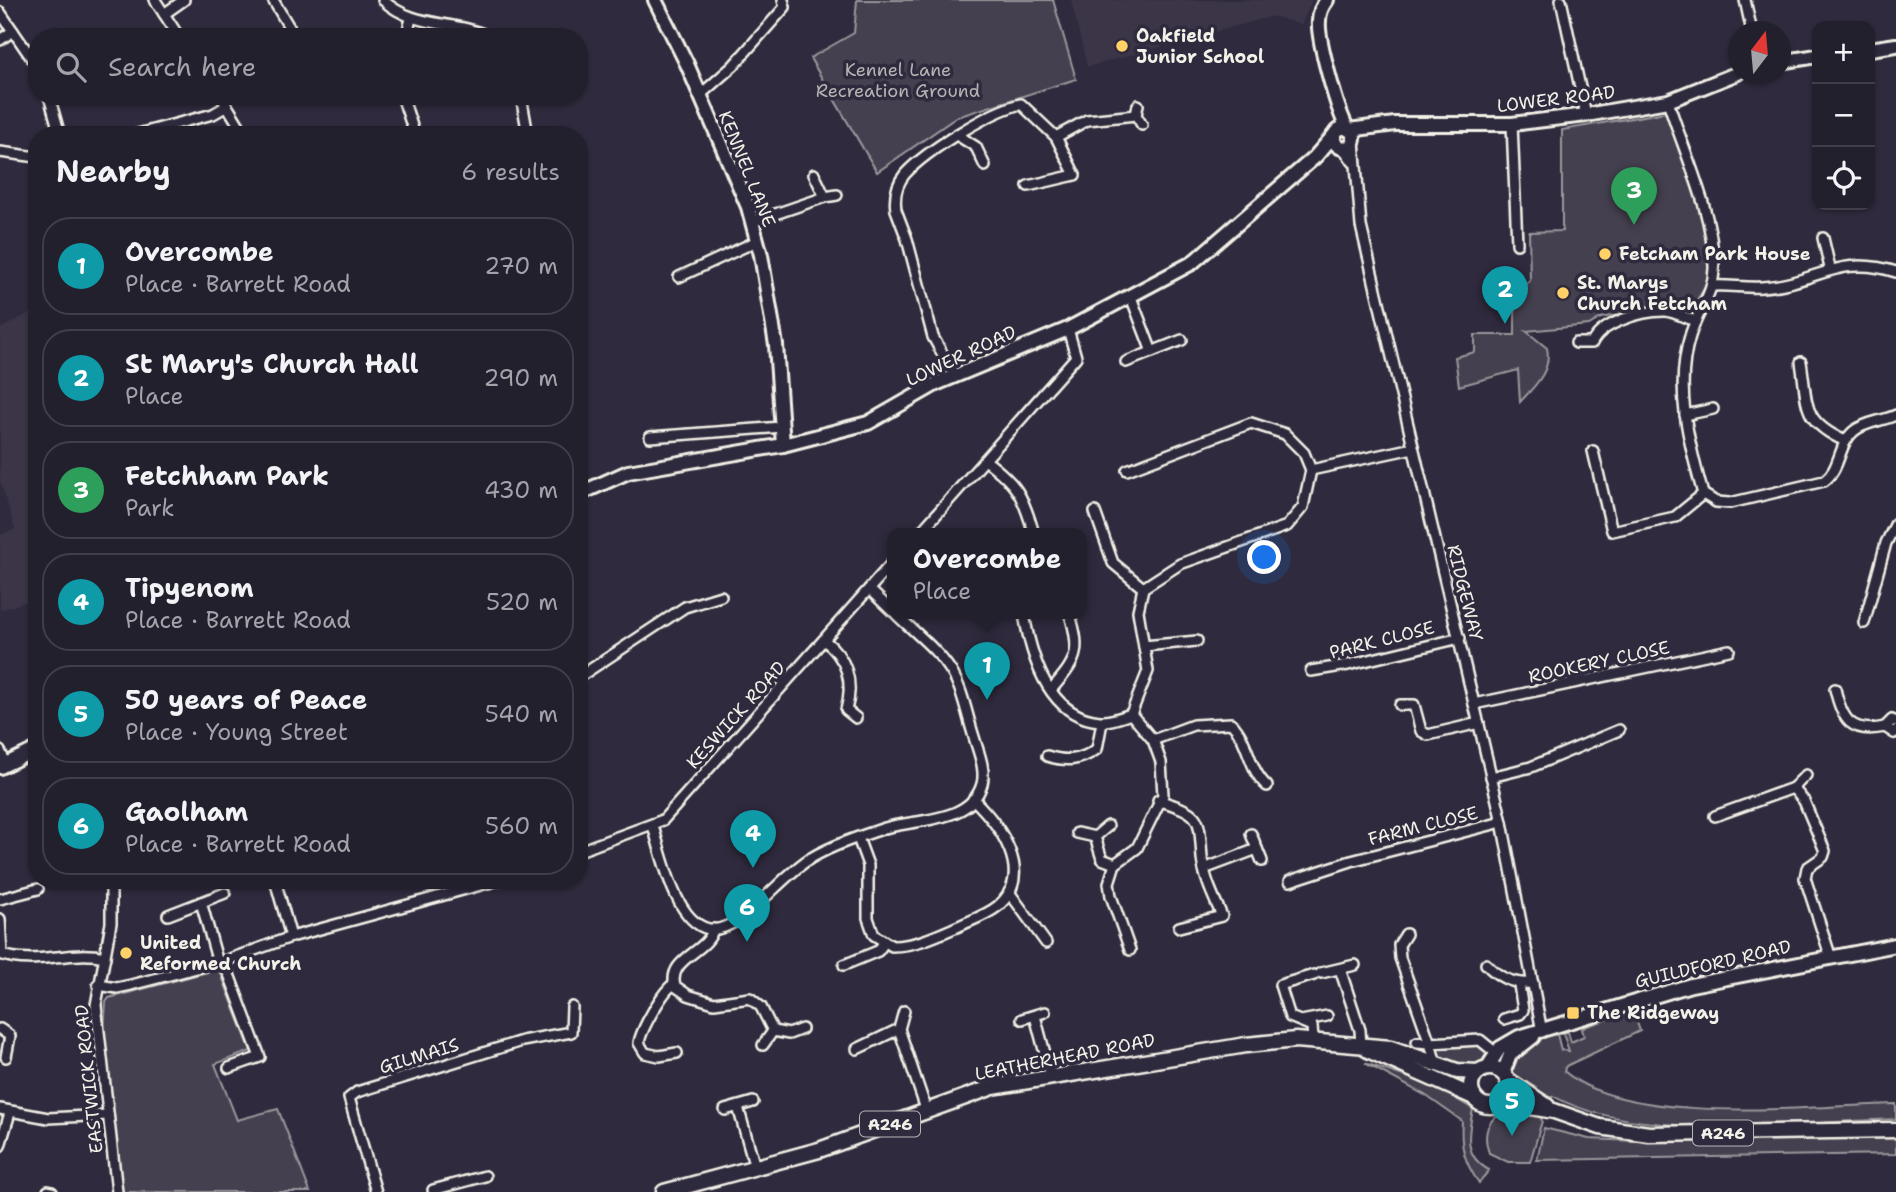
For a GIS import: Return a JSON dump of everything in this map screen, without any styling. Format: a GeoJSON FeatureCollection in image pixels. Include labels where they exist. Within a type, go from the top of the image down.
{"type":"FeatureCollection","features":[{"type":"Feature","properties":{"kind":"main road","name":"LEATHERHEAD ROAD"},"geometry":{"type":"LineString","coordinates":[[664,1192],[856,1138],[926,1109],[993,1087],[1246,1045],[1313,1040],[1361,1046]]}},
{"type":"Feature","properties":{"kind":"main road","name":"A246"},"geometry":{"type":"LineString","coordinates":[[1361,1046],[1391,1048],[1457,1071],[1482,1070]]}},
{"type":"Feature","properties":{"kind":"main road","name":"A246"},"geometry":{"type":"LineString","coordinates":[[1361,1046],[1474,1097]]}},
{"type":"Feature","properties":{"kind":"main road"},"geometry":{"type":"LineString","coordinates":[[1482,1070],[1505,1076],[1508,1092],[1501,1102],[1486,1105],[1474,1097],[1472,1084],[1482,1070]]}},
{"type":"Feature","properties":{"kind":"main road","name":"A246"},"geometry":{"type":"LineString","coordinates":[[1505,1076],[1554,1111]]}},
{"type":"Feature","properties":{"kind":"main road","name":"A246"},"geometry":{"type":"LineString","coordinates":[[1501,1102],[1554,1111],[1600,1127],[1649,1134],[1896,1130]]}},
{"type":"Feature","properties":{"kind":"street"},"geometry":{"type":"LineString","coordinates":[[155,0],[173,28]]}},
{"type":"Feature","properties":{"kind":"street"},"geometry":{"type":"LineString","coordinates":[[164,14],[184,0]]}},
{"type":"Feature","properties":{"kind":"street"},"geometry":{"type":"LineString","coordinates":[[273,0],[290,28]]}},
{"type":"Feature","properties":{"kind":"street"},"geometry":{"type":"LineString","coordinates":[[383,0],[411,19],[467,28]]}},
{"type":"Feature","properties":{"kind":"street","name":"KENNEL LANE"},"geometry":{"type":"LineString","coordinates":[[655,0],[687,64],[752,222],[776,345],[783,445]]}},
{"type":"Feature","properties":{"kind":"street"},"geometry":{"type":"LineString","coordinates":[[699,96],[733,66],[785,8],[783,0]]}},
{"type":"Feature","properties":{"kind":"street"},"geometry":{"type":"LineString","coordinates":[[1327,0],[1322,8],[1319,30],[1345,138]]}},
{"type":"Feature","properties":{"kind":"street"},"geometry":{"type":"LineString","coordinates":[[1561,0],[1586,115]]}},
{"type":"Feature","properties":{"kind":"street"},"geometry":{"type":"LineString","coordinates":[[1745,0],[1750,21]]}},
{"type":"Feature","properties":{"kind":"street"},"geometry":{"type":"LineString","coordinates":[[0,12],[28,53]]}},
{"type":"Feature","properties":{"kind":"street"},"geometry":{"type":"LineString","coordinates":[[408,28],[411,19]]}},
{"type":"Feature","properties":{"kind":"street"},"geometry":{"type":"LineString","coordinates":[[0,40],[13,31]]}},
{"type":"Feature","properties":{"kind":"street"},"geometry":{"type":"LineString","coordinates":[[1875,48],[1896,46]]}},
{"type":"Feature","properties":{"kind":"street"},"geometry":{"type":"LineString","coordinates":[[1791,60],[1812,57]]}},
{"type":"Feature","properties":{"kind":"street","name":"LOWER ROAD"},"geometry":{"type":"LineString","coordinates":[[588,490],[628,472],[783,445],[868,423],[955,376],[1068,329],[1192,263],[1315,157],[1371,126],[1511,124],[1586,115],[1668,101],[1728,77]]}},
{"type":"Feature","properties":{"kind":"street"},"geometry":{"type":"LineString","coordinates":[[1668,101],[1708,214],[1714,266],[1713,286],[1695,321],[1687,354],[1683,401],[1703,494],[1716,502],[1730,503],[1824,481],[1832,475],[1845,441],[1860,427],[1896,415]]}},
{"type":"Feature","properties":{"kind":"street"},"geometry":{"type":"LineString","coordinates":[[955,376],[933,337],[894,198],[906,173],[957,135],[992,114],[1021,104],[1056,136],[1076,176],[1028,186]]}},
{"type":"Feature","properties":{"kind":"street"},"geometry":{"type":"LineString","coordinates":[[52,105],[57,126]]}},
{"type":"Feature","properties":{"kind":"street"},"geometry":{"type":"LineString","coordinates":[[405,105],[412,126]]}},
{"type":"Feature","properties":{"kind":"street"},"geometry":{"type":"LineString","coordinates":[[522,105],[526,126]]}},
{"type":"Feature","properties":{"kind":"street"},"geometry":{"type":"LineString","coordinates":[[1138,105],[1136,116],[1142,125]]}},
{"type":"Feature","properties":{"kind":"street"},"geometry":{"type":"LineString","coordinates":[[168,126],[213,114],[227,106],[239,126]]}},
{"type":"Feature","properties":{"kind":"street"},"geometry":{"type":"LineString","coordinates":[[1056,136],[1087,120],[1136,116]]}},
{"type":"Feature","properties":{"kind":"street"},"geometry":{"type":"LineString","coordinates":[[1511,124],[1517,244]]}},
{"type":"Feature","properties":{"kind":"street"},"geometry":{"type":"LineString","coordinates":[[957,135],[976,148],[985,166]]}},
{"type":"Feature","properties":{"kind":"street","name":"RIDGEWAY"},"geometry":{"type":"LineString","coordinates":[[1345,138],[1354,163],[1361,226],[1461,638],[1502,822],[1542,1032]]}},
{"type":"Feature","properties":{"kind":"street"},"geometry":{"type":"LineString","coordinates":[[0,152],[28,156]]}},
{"type":"Feature","properties":{"kind":"street"},"geometry":{"type":"LineString","coordinates":[[814,174],[825,197]]}},
{"type":"Feature","properties":{"kind":"street"},"geometry":{"type":"LineString","coordinates":[[752,222],[837,195]]}},
{"type":"Feature","properties":{"kind":"street"},"geometry":{"type":"LineString","coordinates":[[1824,239],[1830,268]]}},
{"type":"Feature","properties":{"kind":"street"},"geometry":{"type":"LineString","coordinates":[[679,277],[757,241]]}},
{"type":"Feature","properties":{"kind":"street"},"geometry":{"type":"LineString","coordinates":[[1713,286],[1763,287],[1802,280],[1830,268],[1871,264],[1896,272]]}},
{"type":"Feature","properties":{"kind":"street"},"geometry":{"type":"LineString","coordinates":[[1130,297],[1152,352]]}},
{"type":"Feature","properties":{"kind":"street"},"geometry":{"type":"LineString","coordinates":[[1576,343],[1592,343],[1597,332],[1611,323],[1664,311],[1695,321]]}},
{"type":"Feature","properties":{"kind":"street"},"geometry":{"type":"LineString","coordinates":[[924,528],[1076,357],[1068,329]]}},
{"type":"Feature","properties":{"kind":"street"},"geometry":{"type":"LineString","coordinates":[[1126,362],[1182,340]]}},
{"type":"Feature","properties":{"kind":"street"},"geometry":{"type":"LineString","coordinates":[[1801,362],[1811,419],[1819,427],[1845,441]]}},
{"type":"Feature","properties":{"kind":"street"},"geometry":{"type":"LineString","coordinates":[[1685,415],[1713,409]]}},
{"type":"Feature","properties":{"kind":"street"},"geometry":{"type":"LineString","coordinates":[[1127,470],[1251,423],[1285,434],[1304,453],[1311,470],[1303,507],[1287,526],[1180,564],[1143,588],[1138,611],[1147,677],[1131,714]]}},
{"type":"Feature","properties":{"kind":"street"},"geometry":{"type":"LineString","coordinates":[[650,437],[782,427]]}},
{"type":"Feature","properties":{"kind":"street"},"geometry":{"type":"LineString","coordinates":[[1311,470],[1413,448]]}},
{"type":"Feature","properties":{"kind":"street"},"geometry":{"type":"LineString","coordinates":[[1593,451],[1612,531],[1675,517],[1703,494]]}},
{"type":"Feature","properties":{"kind":"street"},"geometry":{"type":"LineString","coordinates":[[985,460],[1010,479],[1020,492],[1032,528]]}},
{"type":"Feature","properties":{"kind":"street"},"geometry":{"type":"LineString","coordinates":[[1095,512],[1113,563],[1143,588]]}},
{"type":"Feature","properties":{"kind":"street"},"geometry":{"type":"LineString","coordinates":[[1864,623],[1886,543],[1896,523]]}},
{"type":"Feature","properties":{"kind":"street","name":"KESWICK ROAD"},"geometry":{"type":"LineString","coordinates":[[588,848],[653,826],[663,820],[887,569]]}},
{"type":"Feature","properties":{"kind":"street"},"geometry":{"type":"LineString","coordinates":[[869,589],[887,606]]}},
{"type":"Feature","properties":{"kind":"street"},"geometry":{"type":"LineString","coordinates":[[588,671],[685,607],[721,597]]}},
{"type":"Feature","properties":{"kind":"street"},"geometry":{"type":"LineString","coordinates":[[653,826],[681,908],[692,921],[713,929],[729,927],[741,919],[782,878],[804,862],[858,838],[896,825],[939,818],[973,799],[984,774],[968,737],[952,672],[900,619]]}},
{"type":"Feature","properties":{"kind":"street"},"geometry":{"type":"LineString","coordinates":[[1025,619],[1029,644],[1042,680],[1051,690],[1079,715],[1102,722],[1131,714]]}},
{"type":"Feature","properties":{"kind":"street"},"geometry":{"type":"LineString","coordinates":[[1051,690],[1071,667],[1075,656],[1078,645],[1071,619]]}},
{"type":"Feature","properties":{"kind":"street","name":"PARK CLOSE"},"geometry":{"type":"LineString","coordinates":[[1311,671],[1348,666],[1461,638]]}},
{"type":"Feature","properties":{"kind":"street"},"geometry":{"type":"LineString","coordinates":[[824,640],[839,653],[848,674],[850,691],[845,714],[856,718]]}},
{"type":"Feature","properties":{"kind":"street"},"geometry":{"type":"LineString","coordinates":[[1144,646],[1197,641]]}},
{"type":"Feature","properties":{"kind":"street","name":"ROOKERY CLOSE"},"geometry":{"type":"LineString","coordinates":[[1475,704],[1730,650]]}},
{"type":"Feature","properties":{"kind":"street"},"geometry":{"type":"LineString","coordinates":[[1835,689],[1840,712],[1850,724],[1870,730],[1885,727],[1892,720],[1896,722]]}},
{"type":"Feature","properties":{"kind":"street"},"geometry":{"type":"LineString","coordinates":[[1400,705],[1414,705],[1425,734],[1479,723]]}},
{"type":"Feature","properties":{"kind":"street"},"geometry":{"type":"LineString","coordinates":[[1130,950],[1109,883],[1115,864],[1137,848],[1158,800],[1163,795],[1161,762],[1153,740],[1131,714]]}},
{"type":"Feature","properties":{"kind":"street"},"geometry":{"type":"LineString","coordinates":[[1047,756],[1061,760],[1085,758],[1097,749],[1102,722]]}},
{"type":"Feature","properties":{"kind":"street"},"geometry":{"type":"LineString","coordinates":[[1153,740],[1193,725],[1231,723],[1238,730],[1257,777],[1267,786]]}},
{"type":"Feature","properties":{"kind":"street"},"geometry":{"type":"LineString","coordinates":[[1885,727],[1894,733],[1896,730]]}},
{"type":"Feature","properties":{"kind":"street"},"geometry":{"type":"LineString","coordinates":[[1491,777],[1531,767],[1619,730]]}},
{"type":"Feature","properties":{"kind":"street"},"geometry":{"type":"LineString","coordinates":[[0,751],[3,766],[28,754]]}},
{"type":"Feature","properties":{"kind":"street"},"geometry":{"type":"LineString","coordinates":[[1715,816],[1793,788],[1806,775]]}},
{"type":"Feature","properties":{"kind":"street"},"geometry":{"type":"LineString","coordinates":[[1793,788],[1804,802],[1825,851],[1823,857],[1807,868],[1805,878],[1831,958]]}},
{"type":"Feature","properties":{"kind":"street"},"geometry":{"type":"LineString","coordinates":[[858,838],[868,869],[868,923],[874,935],[884,943],[897,946],[932,938],[992,910],[1009,892],[1014,872],[1008,845],[995,822],[973,799]]}},
{"type":"Feature","properties":{"kind":"street"},"geometry":{"type":"LineString","coordinates":[[1158,800],[1190,812],[1198,819],[1203,838],[1204,869],[1222,916],[1179,927]]}},
{"type":"Feature","properties":{"kind":"street","name":"FARM CLOSE"},"geometry":{"type":"LineString","coordinates":[[1290,881],[1351,861],[1502,822]]}},
{"type":"Feature","properties":{"kind":"street"},"geometry":{"type":"LineString","coordinates":[[1095,837],[1108,826]]}},
{"type":"Feature","properties":{"kind":"street"},"geometry":{"type":"LineString","coordinates":[[1077,833],[1095,837]]}},
{"type":"Feature","properties":{"kind":"street"},"geometry":{"type":"LineString","coordinates":[[1251,834],[1262,861]]}},
{"type":"Feature","properties":{"kind":"street"},"geometry":{"type":"LineString","coordinates":[[1095,837],[1102,859],[1115,864]]}},
{"type":"Feature","properties":{"kind":"street"},"geometry":{"type":"LineString","coordinates":[[1204,869],[1257,849]]}},
{"type":"Feature","properties":{"kind":"street"},"geometry":{"type":"LineString","coordinates":[[0,899],[38,889]]}},
{"type":"Feature","properties":{"kind":"street","name":"EASTWICK ROAD"},"geometry":{"type":"LineString","coordinates":[[111,889],[111,923],[96,1005],[117,1192]]}},
{"type":"Feature","properties":{"kind":"street"},"geometry":{"type":"LineString","coordinates":[[278,889],[291,937]]}},
{"type":"Feature","properties":{"kind":"street"},"geometry":{"type":"LineString","coordinates":[[98,985],[131,985],[221,962],[291,937],[466,889]]}},
{"type":"Feature","properties":{"kind":"street"},"geometry":{"type":"LineString","coordinates":[[1009,892],[1046,943]]}},
{"type":"Feature","properties":{"kind":"street"},"geometry":{"type":"LineString","coordinates":[[168,915],[225,894]]}},
{"type":"Feature","properties":{"kind":"street"},"geometry":{"type":"LineString","coordinates":[[201,902],[221,962],[260,1057],[229,1068]]}},
{"type":"Feature","properties":{"kind":"street"},"geometry":{"type":"LineString","coordinates":[[0,919],[1,954],[28,961],[92,954],[105,957]]}},
{"type":"Feature","properties":{"kind":"street"},"geometry":{"type":"LineString","coordinates":[[713,929],[709,939],[678,967],[673,977],[674,984],[688,995],[714,1003],[744,996],[758,1003],[773,1031]]}},
{"type":"Feature","properties":{"kind":"street"},"geometry":{"type":"LineString","coordinates":[[1406,934],[1399,945],[1400,958],[1436,1064]]}},
{"type":"Feature","properties":{"kind":"street"},"geometry":{"type":"LineString","coordinates":[[844,965],[858,964],[878,951],[884,943]]}},
{"type":"Feature","properties":{"kind":"street","name":"GUILDFORD ROAD"},"geometry":{"type":"LineString","coordinates":[[1482,1070],[1496,1053],[1515,1039],[1691,985],[1896,945]]}},
{"type":"Feature","properties":{"kind":"street"},"geometry":{"type":"LineString","coordinates":[[1486,964],[1501,977],[1519,985],[1534,983]]}},
{"type":"Feature","properties":{"kind":"street"},"geometry":{"type":"LineString","coordinates":[[1313,1040],[1312,1026],[1290,1017],[1280,985],[1355,965]]}},
{"type":"Feature","properties":{"kind":"street"},"geometry":{"type":"LineString","coordinates":[[1340,969],[1360,1030],[1361,1046]]}},
{"type":"Feature","properties":{"kind":"street"},"geometry":{"type":"LineString","coordinates":[[674,984],[667,989],[658,1003],[639,1043],[645,1053],[651,1055],[677,1053]]}},
{"type":"Feature","properties":{"kind":"street"},"geometry":{"type":"LineString","coordinates":[[1504,1018],[1522,1013],[1519,985]]}},
{"type":"Feature","properties":{"kind":"street","name":"GILMAIS"},"geometry":{"type":"LineString","coordinates":[[376,1192],[349,1098],[357,1092],[522,1041],[571,1032],[572,1007]]}},
{"type":"Feature","properties":{"kind":"street"},"geometry":{"type":"LineString","coordinates":[[904,1012],[899,1029],[926,1109]]}},
{"type":"Feature","properties":{"kind":"street"},"geometry":{"type":"LineString","coordinates":[[1022,1019],[1045,1012]]}},
{"type":"Feature","properties":{"kind":"street"},"geometry":{"type":"LineString","coordinates":[[1035,1016],[1051,1076]]}},
{"type":"Feature","properties":{"kind":"street"},"geometry":{"type":"LineString","coordinates":[[1299,1021],[1327,1016]]}},
{"type":"Feature","properties":{"kind":"street"},"geometry":{"type":"LineString","coordinates":[[0,1029],[10,1036],[6,1057]]}},
{"type":"Feature","properties":{"kind":"street"},"geometry":{"type":"LineString","coordinates":[[857,1049],[899,1029]]}},
{"type":"Feature","properties":{"kind":"street"},"geometry":{"type":"LineString","coordinates":[[773,1031],[800,1033]]}},
{"type":"Feature","properties":{"kind":"street"},"geometry":{"type":"LineString","coordinates":[[762,1045],[773,1031]]}},
{"type":"Feature","properties":{"kind":"street","name":"GUILDFORD ROAD"},"geometry":{"type":"LineString","coordinates":[[1505,1076],[1510,1055],[1542,1032]]}},
{"type":"Feature","properties":{"kind":"street"},"geometry":{"type":"LineString","coordinates":[[1417,1042],[1430,1044],[1480,1040],[1496,1053]]}},
{"type":"Feature","properties":{"kind":"street"},"geometry":{"type":"LineString","coordinates":[[725,1110],[753,1102]]}},
{"type":"Feature","properties":{"kind":"street"},"geometry":{"type":"LineString","coordinates":[[738,1107],[755,1167]]}},
{"type":"Feature","properties":{"kind":"street"},"geometry":{"type":"LineString","coordinates":[[0,1109],[48,1118],[108,1115]]}},
{"type":"Feature","properties":{"kind":"street"},"geometry":{"type":"LineString","coordinates":[[0,1146],[10,1113]]}},
{"type":"Feature","properties":{"kind":"street"},"geometry":{"type":"LineString","coordinates":[[433,1190],[485,1176]]}},
{"type":"Feature","properties":{"kind":"street"},"geometry":{"type":"LineString","coordinates":[[471,1180],[475,1192]]}},
{"type":"Feature","properties":{"kind":"shaded area","name":"Oakfield Junior School"},"geometry":{"type":"Polygon","coordinates":[[[1071,0],[1312,0],[1301,25],[1273,16],[1087,67],[1071,0]]]}},
{"type":"Feature","properties":{"kind":"shaded area"},"geometry":{"type":"Polygon","coordinates":[[[28,314],[28,601],[0,610],[0,535],[15,529],[0,480],[0,329],[28,314]]]}},
{"type":"Feature","properties":{"kind":"green space","name":"Kennel Lane Recreation Ground"},"geometry":{"type":"Polygon","coordinates":[[[857,0],[1053,0],[1076,79],[957,117],[877,172],[810,58],[854,33],[857,0]]]}},
{"type":"Feature","properties":{"kind":"green space"},"geometry":{"type":"Polygon","coordinates":[[[1667,112],[1699,198],[1709,246],[1710,267],[1706,285],[1689,312],[1667,305],[1601,318],[1589,325],[1526,331],[1547,348],[1548,356],[1541,378],[1520,402],[1518,370],[1459,386],[1455,357],[1475,352],[1475,335],[1515,335],[1515,304],[1522,304],[1522,287],[1530,281],[1529,232],[1562,231],[1562,130],[1667,112]]]}},
{"type":"Feature","properties":{"kind":"green space"},"geometry":{"type":"Polygon","coordinates":[[[219,969],[251,1051],[215,1064],[237,1120],[278,1109],[310,1192],[122,1192],[104,1030],[106,1002],[109,998],[219,969]]]}},
{"type":"Feature","properties":{"kind":"green space"},"geometry":{"type":"Polygon","coordinates":[[[1633,1011],[1640,1031],[1566,1066],[1564,1071],[1593,1089],[1631,1100],[1675,1107],[1771,1109],[1896,1104],[1896,1119],[1720,1126],[1629,1120],[1588,1111],[1553,1096],[1550,1099],[1513,1077],[1510,1072],[1515,1057],[1534,1042],[1557,1034],[1561,1050],[1569,1051],[1563,1033],[1568,1032],[1571,1042],[1584,1036],[1582,1029],[1587,1026],[1633,1011]]]}},
{"type":"Feature","properties":{"kind":"green space"},"geometry":{"type":"Polygon","coordinates":[[[1481,1044],[1491,1051],[1484,1065],[1473,1067],[1440,1061],[1435,1051],[1438,1047],[1481,1044]]]}},
{"type":"Feature","properties":{"kind":"green space"},"geometry":{"type":"Polygon","coordinates":[[[1365,1063],[1436,1087],[1473,1109],[1469,1144],[1475,1158],[1489,1170],[1479,1183],[1464,1154],[1462,1121],[1425,1095],[1365,1063]]]}},
{"type":"Feature","properties":{"kind":"green space"},"geometry":{"type":"Polygon","coordinates":[[[1507,1109],[1540,1116],[1542,1121],[1530,1162],[1508,1162],[1489,1153],[1486,1139],[1488,1127],[1495,1117],[1507,1109]]]}},
{"type":"Feature","properties":{"kind":"green space"},"geometry":{"type":"Polygon","coordinates":[[[1544,1128],[1589,1139],[1635,1141],[1896,1135],[1896,1154],[1537,1160],[1544,1128]]]}},
{"type":"Feature","properties":{"kind":"place","name":"Oakfield Junior School"},"geometry":{"type":"Point","coordinates":[1122,46]}},
{"type":"Feature","properties":{"kind":"place","name":"Fetchham Park"},"geometry":{"type":"Point","coordinates":[1634,225]}},
{"type":"Feature","properties":{"kind":"place","name":"Fetcham Park House"},"geometry":{"type":"Point","coordinates":[1605,254]}},
{"type":"Feature","properties":{"kind":"place","name":"St. Marys Church Fetcham"},"geometry":{"type":"Point","coordinates":[1563,293]}},
{"type":"Feature","properties":{"kind":"place","name":"St Mary's Church Hall"},"geometry":{"type":"Point","coordinates":[1505,324]}},
{"type":"Feature","properties":{"kind":"place","name":"Overcombe"},"geometry":{"type":"Point","coordinates":[987,700]}},
{"type":"Feature","properties":{"kind":"place","name":"Tipyenom"},"geometry":{"type":"Point","coordinates":[753,868]}},
{"type":"Feature","properties":{"kind":"place","name":"Gaolham"},"geometry":{"type":"Point","coordinates":[747,942]}},
{"type":"Feature","properties":{"kind":"place","name":"United Reformed Church"},"geometry":{"type":"Point","coordinates":[126,953]}},
{"type":"Feature","properties":{"kind":"place","name":"The Ridgeway"},"geometry":{"type":"Point","coordinates":[1573,1013]}},
{"type":"Feature","properties":{"kind":"place","name":"50 years of Peace"},"geometry":{"type":"Point","coordinates":[1512,1136]}}]}
